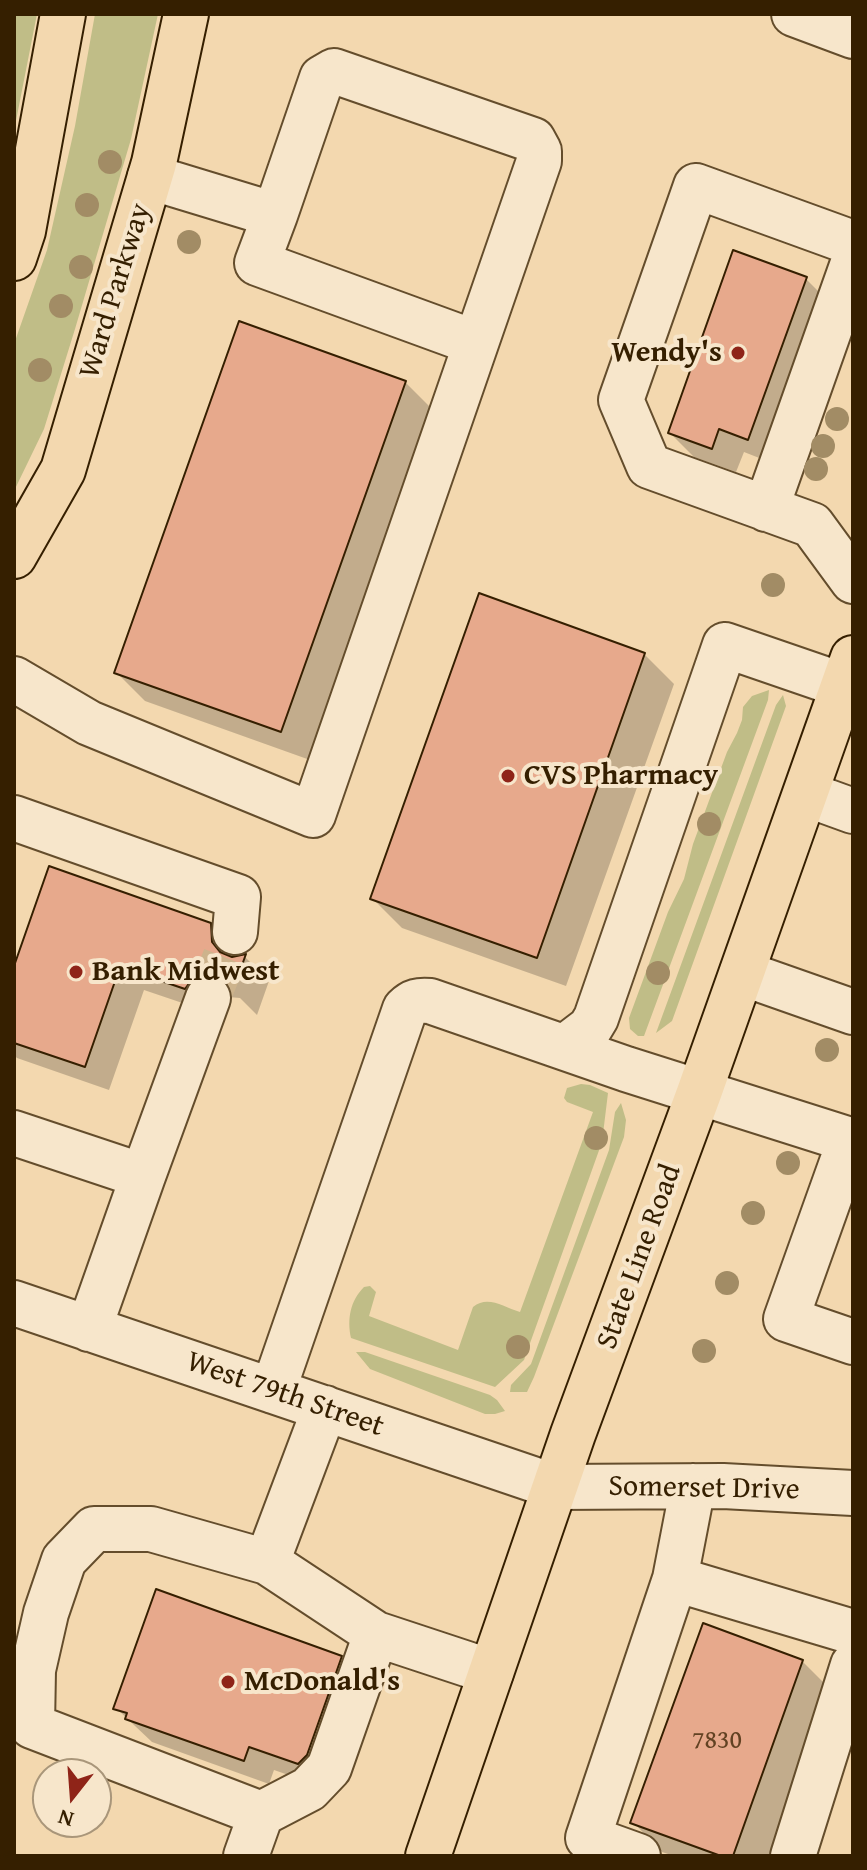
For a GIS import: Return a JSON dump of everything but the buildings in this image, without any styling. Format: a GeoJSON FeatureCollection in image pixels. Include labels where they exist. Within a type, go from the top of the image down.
{"type":"FeatureCollection","features":[{"type":"Feature","properties":{"kind":"main road"},"geometry":{"type":"LineString","coordinates":[[14,258],[23,231],[63,14]]}},
{"type":"Feature","properties":{"kind":"main road","name":"Ward Parkway"},"geometry":{"type":"LineString","coordinates":[[14,556],[63,470],[150,177],[186,14]]}},
{"type":"Feature","properties":{"kind":"main road","name":"State Line Road"},"geometry":{"type":"LineString","coordinates":[[428,1856],[573,1434],[850,678]]}},
{"type":"Feature","properties":{"kind":"street"},"geometry":{"type":"LineString","coordinates":[[794,14],[853,36]]}},
{"type":"Feature","properties":{"kind":"street"},"geometry":{"type":"LineString","coordinates":[[14,679],[89,723],[313,815],[539,161],[539,151],[533,140],[334,71],[322,78],[257,263],[476,343]]}},
{"type":"Feature","properties":{"kind":"street"},"geometry":{"type":"LineString","coordinates":[[150,177],[275,215]]}},
{"type":"Feature","properties":{"kind":"street"},"geometry":{"type":"LineString","coordinates":[[853,243],[696,186],[621,400],[649,466],[812,525],[853,581]]}},
{"type":"Feature","properties":{"kind":"street"},"geometry":{"type":"LineString","coordinates":[[766,509],[853,263]]}},
{"type":"Feature","properties":{"kind":"street"},"geometry":{"type":"LineString","coordinates":[[565,1047],[590,1028],[596,1018],[725,645],[850,678]]}},
{"type":"Feature","properties":{"kind":"street"},"geometry":{"type":"LineString","coordinates":[[806,794],[853,811]]}},
{"type":"Feature","properties":{"kind":"street"},"geometry":{"type":"LineString","coordinates":[[14,818],[238,897],[235,932]]}},
{"type":"Feature","properties":{"kind":"street"},"geometry":{"type":"LineString","coordinates":[[742,973],[853,1012]]}},
{"type":"Feature","properties":{"kind":"street"},"geometry":{"type":"LineString","coordinates":[[89,1329],[208,998]]}},
{"type":"Feature","properties":{"kind":"street"},"geometry":{"type":"LineString","coordinates":[[273,1391],[405,1009],[419,1000],[430,1001],[699,1093],[850,1140],[786,1319],[853,1342]]}},
{"type":"Feature","properties":{"kind":"street"},"geometry":{"type":"LineString","coordinates":[[14,1133],[143,1176]]}},
{"type":"Feature","properties":{"kind":"street","name":"West 79th Street"},"geometry":{"type":"LineString","coordinates":[[15,1306],[556,1487]]}},
{"type":"Feature","properties":{"kind":"street"},"geometry":{"type":"LineString","coordinates":[[267,1562],[325,1408]]}},
{"type":"Feature","properties":{"kind":"street"},"geometry":{"type":"LineString","coordinates":[[638,1856],[588,1838],[675,1579],[693,1486]]}},
{"type":"Feature","properties":{"kind":"street","name":"Somerset Drive"},"geometry":{"type":"LineString","coordinates":[[556,1487],[693,1486],[853,1493]]}},
{"type":"Feature","properties":{"kind":"street"},"geometry":{"type":"LineString","coordinates":[[261,1814],[32,1726],[33,1670],[46,1613],[64,1560],[94,1529],[151,1529],[267,1562],[376,1634],[491,1672]]}},
{"type":"Feature","properties":{"kind":"street"},"geometry":{"type":"LineString","coordinates":[[675,1579],[853,1632]]}},
{"type":"Feature","properties":{"kind":"street"},"geometry":{"type":"LineString","coordinates":[[246,1856],[261,1814],[309,1789],[329,1768],[376,1634]]}},
{"type":"Feature","properties":{"kind":"street"},"geometry":{"type":"LineString","coordinates":[[793,1856],[853,1665]]}},
{"type":"Feature","properties":{"kind":"shaded area"},"geometry":{"type":"Polygon","coordinates":[[[14,14],[37,14],[14,131],[14,14]]]}},
{"type":"Feature","properties":{"kind":"shaded area"},"geometry":{"type":"Polygon","coordinates":[[[95,14],[158,14],[131,139],[75,329],[44,429],[14,491],[14,344],[47,250],[75,126],[95,14]]]}},
{"type":"Feature","properties":{"kind":"shaded area"},"geometry":{"type":"Polygon","coordinates":[[[769,690],[768,700],[644,1036],[638,1036],[630,1029],[629,1018],[668,912],[684,879],[693,844],[742,720],[743,707],[752,696],[769,690]]]}},
{"type":"Feature","properties":{"kind":"shaded area"},"geometry":{"type":"Polygon","coordinates":[[[783,695],[786,706],[672,1021],[656,1033],[776,705],[783,695]]]}},
{"type":"Feature","properties":{"kind":"shaded area"},"geometry":{"type":"Polygon","coordinates":[[[581,1084],[608,1093],[602,1142],[524,1360],[495,1387],[351,1338],[349,1324],[353,1304],[359,1292],[370,1286],[376,1292],[369,1316],[458,1350],[473,1307],[490,1302],[520,1312],[593,1112],[564,1098],[567,1088],[581,1084]]]}},
{"type":"Feature","properties":{"kind":"shaded area"},"geometry":{"type":"Polygon","coordinates":[[[621,1103],[626,1120],[624,1137],[534,1377],[527,1392],[510,1392],[511,1385],[531,1364],[609,1150],[615,1112],[621,1103]]]}},
{"type":"Feature","properties":{"kind":"shaded area"},"geometry":{"type":"Polygon","coordinates":[[[356,1352],[365,1352],[490,1395],[505,1411],[485,1414],[370,1369],[356,1352]]]}},
{"type":"Feature","properties":{"kind":"tunnel"},"geometry":{"type":"LineString","coordinates":[[208,998],[235,932]]}},
{"type":"Feature","properties":{"kind":"place","name":"Wendy's"},"geometry":{"type":"Point","coordinates":[738,353]}},
{"type":"Feature","properties":{"kind":"place","name":"CVS Pharmacy"},"geometry":{"type":"Point","coordinates":[508,776]}},
{"type":"Feature","properties":{"kind":"place","name":"Bank Midwest"},"geometry":{"type":"Point","coordinates":[76,972]}},
{"type":"Feature","properties":{"kind":"place","name":"McDonald's"},"geometry":{"type":"Point","coordinates":[228,1682]}}]}
